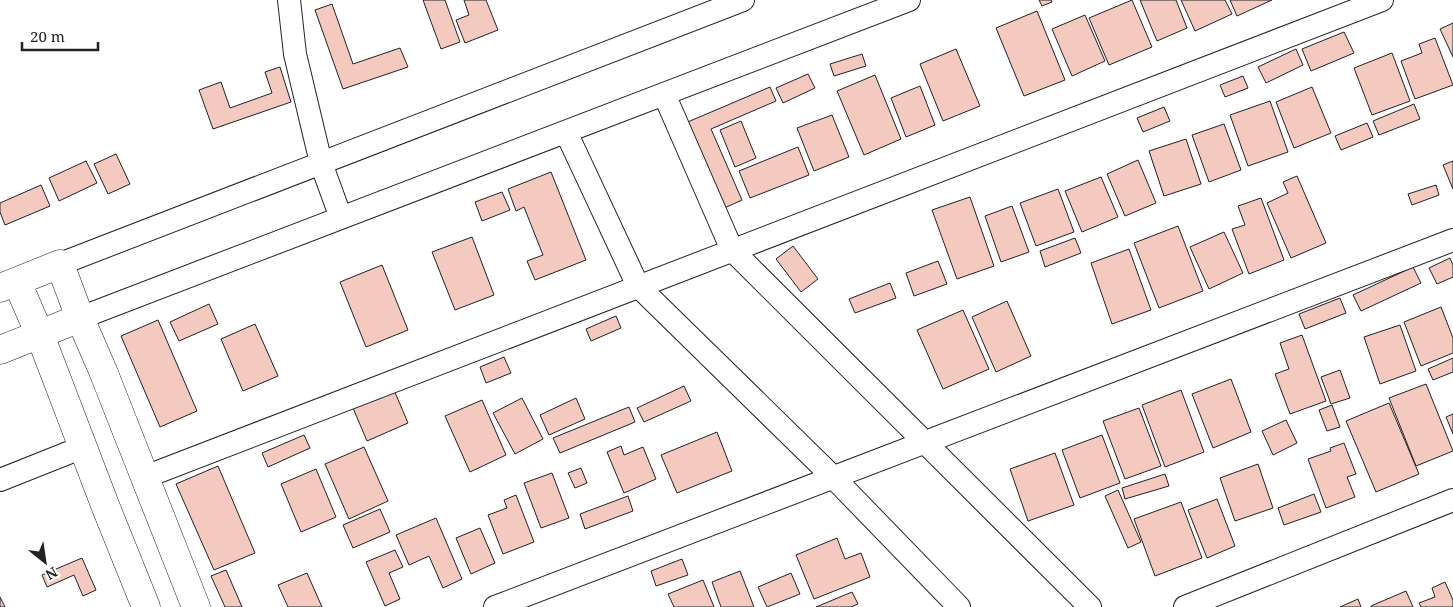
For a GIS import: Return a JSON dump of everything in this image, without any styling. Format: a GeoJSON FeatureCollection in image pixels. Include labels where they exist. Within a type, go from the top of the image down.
{"type":"FeatureCollection","features":[{"type":"Feature","properties":{"kind":"street"},"geometry":{"type":"LineString","coordinates":[[289,0],[295,54],[321,163],[341,218]]}},
{"type":"Feature","properties":{"kind":"street"},"geometry":{"type":"LineString","coordinates":[[146,607],[40,335],[8,285],[743,0]]}},
{"type":"Feature","properties":{"kind":"street"},"geometry":{"type":"LineString","coordinates":[[0,350],[909,0]]}},
{"type":"Feature","properties":{"kind":"street"},"geometry":{"type":"LineString","coordinates":[[145,478],[1382,0]]}},
{"type":"Feature","properties":{"kind":"street"},"geometry":{"type":"LineString","coordinates":[[664,94],[732,250],[1090,607]]}},
{"type":"Feature","properties":{"kind":"street"},"geometry":{"type":"LineString","coordinates":[[566,132],[638,286],[833,477],[960,607]]}},
{"type":"Feature","properties":{"kind":"street"},"geometry":{"type":"LineString","coordinates":[[495,607],[1453,240]]}},
{"type":"Feature","properties":{"kind":"street"},"geometry":{"type":"LineString","coordinates":[[60,264],[196,607]]}},
{"type":"Feature","properties":{"kind":"street"},"geometry":{"type":"LineString","coordinates":[[0,480],[84,447]]}},
{"type":"Feature","properties":{"kind":"street"},"geometry":{"type":"LineString","coordinates":[[1185,607],[1453,500]]}},
{"type":"Feature","properties":{"kind":"building"},"geometry":{"type":"Polygon","coordinates":[[[423,0],[445,0],[460,42],[441,49],[423,0]]]}},
{"type":"Feature","properties":{"kind":"building"},"geometry":{"type":"Polygon","coordinates":[[[464,0],[486,0],[498,30],[465,43],[456,20],[469,15],[464,0]]]}},
{"type":"Feature","properties":{"kind":"building"},"geometry":{"type":"Polygon","coordinates":[[[1039,0],[1051,0],[1052,2],[1042,6],[1039,0]]]}},
{"type":"Feature","properties":{"kind":"building"},"geometry":{"type":"Polygon","coordinates":[[[1132,0],[1152,47],[1109,65],[1089,18],[1132,0]]]}},
{"type":"Feature","properties":{"kind":"building"},"geometry":{"type":"Polygon","coordinates":[[[1140,0],[1176,0],[1187,28],[1157,41],[1140,0]]]}},
{"type":"Feature","properties":{"kind":"building"},"geometry":{"type":"Polygon","coordinates":[[[1181,0],[1225,0],[1232,14],[1195,31],[1181,0]]]}},
{"type":"Feature","properties":{"kind":"building"},"geometry":{"type":"Polygon","coordinates":[[[1230,0],[1272,0],[1237,16],[1230,0]]]}},
{"type":"Feature","properties":{"kind":"building"},"geometry":{"type":"Polygon","coordinates":[[[332,4],[353,64],[400,48],[408,67],[343,89],[315,10],[332,4]]]}},
{"type":"Feature","properties":{"kind":"building"},"geometry":{"type":"Polygon","coordinates":[[[1037,11],[1065,80],[1024,96],[996,28],[1037,11]]]}},
{"type":"Feature","properties":{"kind":"building"},"geometry":{"type":"Polygon","coordinates":[[[1085,15],[1105,61],[1072,76],[1052,29],[1085,15]]]}},
{"type":"Feature","properties":{"kind":"building"},"geometry":{"type":"Polygon","coordinates":[[[1453,23],[1453,57],[1440,29],[1453,23]]]}},
{"type":"Feature","properties":{"kind":"building"},"geometry":{"type":"Polygon","coordinates":[[[1344,32],[1354,53],[1311,71],[1302,49],[1344,32]]]}},
{"type":"Feature","properties":{"kind":"building"},"geometry":{"type":"Polygon","coordinates":[[[1435,38],[1453,85],[1415,99],[1401,61],[1422,53],[1419,44],[1435,38]]]}},
{"type":"Feature","properties":{"kind":"building"},"geometry":{"type":"Polygon","coordinates":[[[956,49],[980,106],[943,121],[920,64],[956,49]]]}},
{"type":"Feature","properties":{"kind":"building"},"geometry":{"type":"Polygon","coordinates":[[[1296,49],[1303,65],[1266,83],[1258,67],[1296,49]]]}},
{"type":"Feature","properties":{"kind":"building"},"geometry":{"type":"Polygon","coordinates":[[[1392,53],[1410,101],[1372,115],[1354,68],[1392,53]]]}},
{"type":"Feature","properties":{"kind":"building"},"geometry":{"type":"Polygon","coordinates":[[[862,54],[866,66],[834,76],[830,64],[862,54]]]}},
{"type":"Feature","properties":{"kind":"building"},"geometry":{"type":"Polygon","coordinates":[[[280,67],[291,102],[213,129],[199,90],[221,82],[230,108],[272,93],[265,72],[280,67]]]}},
{"type":"Feature","properties":{"kind":"building"},"geometry":{"type":"Polygon","coordinates":[[[808,74],[815,88],[783,103],[776,88],[808,74]]]}},
{"type":"Feature","properties":{"kind":"building"},"geometry":{"type":"Polygon","coordinates":[[[875,75],[901,139],[864,155],[837,91],[875,75]]]}},
{"type":"Feature","properties":{"kind":"building"},"geometry":{"type":"Polygon","coordinates":[[[1243,76],[1248,88],[1225,97],[1220,85],[1243,76]]]}},
{"type":"Feature","properties":{"kind":"building"},"geometry":{"type":"Polygon","coordinates":[[[920,86],[935,125],[906,137],[891,98],[920,86]]]}},
{"type":"Feature","properties":{"kind":"building"},"geometry":{"type":"Polygon","coordinates":[[[770,87],[776,101],[711,129],[742,200],[720,210],[683,124],[770,87]]]}},
{"type":"Feature","properties":{"kind":"building"},"geometry":{"type":"Polygon","coordinates":[[[1312,87],[1331,133],[1294,148],[1276,102],[1312,87]]]}},
{"type":"Feature","properties":{"kind":"building"},"geometry":{"type":"Polygon","coordinates":[[[1270,101],[1288,152],[1248,166],[1230,115],[1270,101]]]}},
{"type":"Feature","properties":{"kind":"building"},"geometry":{"type":"Polygon","coordinates":[[[1414,104],[1420,119],[1379,135],[1373,121],[1414,104]]]}},
{"type":"Feature","properties":{"kind":"building"},"geometry":{"type":"Polygon","coordinates":[[[1164,107],[1170,121],[1143,132],[1137,118],[1164,107]]]}},
{"type":"Feature","properties":{"kind":"building"},"geometry":{"type":"Polygon","coordinates":[[[832,115],[849,157],[814,171],[797,128],[832,115]]]}},
{"type":"Feature","properties":{"kind":"building"},"geometry":{"type":"Polygon","coordinates":[[[741,121],[756,158],[735,167],[720,130],[741,121]]]}},
{"type":"Feature","properties":{"kind":"building"},"geometry":{"type":"Polygon","coordinates":[[[1367,123],[1373,137],[1341,150],[1335,136],[1367,123]]]}},
{"type":"Feature","properties":{"kind":"building"},"geometry":{"type":"Polygon","coordinates":[[[1224,124],[1241,170],[1209,182],[1192,135],[1224,124]]]}},
{"type":"Feature","properties":{"kind":"building"},"geometry":{"type":"Polygon","coordinates":[[[1186,139],[1201,184],[1164,196],[1149,151],[1186,139]]]}},
{"type":"Feature","properties":{"kind":"building"},"geometry":{"type":"Polygon","coordinates":[[[798,147],[809,175],[750,198],[739,171],[798,147]]]}},
{"type":"Feature","properties":{"kind":"building"},"geometry":{"type":"Polygon","coordinates":[[[116,154],[130,184],[108,194],[94,164],[116,154]]]}},
{"type":"Feature","properties":{"kind":"building"},"geometry":{"type":"Polygon","coordinates":[[[1138,160],[1156,203],[1125,216],[1107,174],[1138,160]]]}},
{"type":"Feature","properties":{"kind":"building"},"geometry":{"type":"Polygon","coordinates":[[[86,161],[97,183],[59,201],[49,178],[86,161]]]}},
{"type":"Feature","properties":{"kind":"building"},"geometry":{"type":"Polygon","coordinates":[[[1453,161],[1453,189],[1443,165],[1453,161]]]}},
{"type":"Feature","properties":{"kind":"building"},"geometry":{"type":"Polygon","coordinates":[[[551,172],[586,260],[535,280],[527,261],[543,255],[524,207],[516,211],[508,189],[551,172]]]}},
{"type":"Feature","properties":{"kind":"building"},"geometry":{"type":"Polygon","coordinates":[[[1297,176],[1326,243],[1291,258],[1267,203],[1288,193],[1283,182],[1297,176]]]}},
{"type":"Feature","properties":{"kind":"building"},"geometry":{"type":"Polygon","coordinates":[[[1101,177],[1118,217],[1082,232],[1065,191],[1101,177]]]}},
{"type":"Feature","properties":{"kind":"building"},"geometry":{"type":"Polygon","coordinates":[[[41,185],[50,206],[5,225],[0,212],[0,203],[41,185]]]}},
{"type":"Feature","properties":{"kind":"building"},"geometry":{"type":"Polygon","coordinates":[[[1436,185],[1439,195],[1412,205],[1408,194],[1436,185]]]}},
{"type":"Feature","properties":{"kind":"building"},"geometry":{"type":"Polygon","coordinates":[[[1058,189],[1074,232],[1036,246],[1020,203],[1058,189]]]}},
{"type":"Feature","properties":{"kind":"building"},"geometry":{"type":"Polygon","coordinates":[[[502,192],[510,210],[482,221],[475,202],[502,192]]]}},
{"type":"Feature","properties":{"kind":"building"},"geometry":{"type":"Polygon","coordinates":[[[970,197],[994,266],[957,279],[932,210],[970,197]]]}},
{"type":"Feature","properties":{"kind":"building"},"geometry":{"type":"Polygon","coordinates":[[[1261,198],[1284,260],[1249,274],[1232,229],[1245,225],[1238,206],[1261,198]]]}},
{"type":"Feature","properties":{"kind":"building"},"geometry":{"type":"Polygon","coordinates":[[[1012,206],[1029,252],[1001,262],[985,216],[1012,206]]]}},
{"type":"Feature","properties":{"kind":"building"},"geometry":{"type":"Polygon","coordinates":[[[1178,226],[1203,291],[1159,308],[1134,243],[1178,226]]]}},
{"type":"Feature","properties":{"kind":"building"},"geometry":{"type":"Polygon","coordinates":[[[1224,232],[1243,273],[1209,289],[1190,247],[1224,232]]]}},
{"type":"Feature","properties":{"kind":"building"},"geometry":{"type":"Polygon","coordinates":[[[472,237],[494,295],[455,310],[432,252],[472,237]]]}},
{"type":"Feature","properties":{"kind":"building"},"geometry":{"type":"Polygon","coordinates":[[[1075,238],[1081,253],[1045,267],[1040,251],[1075,238]]]}},
{"type":"Feature","properties":{"kind":"building"},"geometry":{"type":"Polygon","coordinates":[[[793,246],[818,279],[801,292],[776,259],[793,246]]]}},
{"type":"Feature","properties":{"kind":"building"},"geometry":{"type":"Polygon","coordinates":[[[1129,249],[1151,310],[1112,324],[1091,263],[1129,249]]]}},
{"type":"Feature","properties":{"kind":"building"},"geometry":{"type":"Polygon","coordinates":[[[1450,258],[1453,265],[1453,277],[1437,284],[1429,268],[1450,258]]]}},
{"type":"Feature","properties":{"kind":"building"},"geometry":{"type":"Polygon","coordinates":[[[938,261],[947,284],[914,296],[906,273],[938,261]]]}},
{"type":"Feature","properties":{"kind":"building"},"geometry":{"type":"Polygon","coordinates":[[[382,265],[408,330],[366,347],[340,282],[382,265]]]}},
{"type":"Feature","properties":{"kind":"building"},"geometry":{"type":"Polygon","coordinates":[[[1413,267],[1421,283],[1361,311],[1353,295],[1413,267]]]}},
{"type":"Feature","properties":{"kind":"building"},"geometry":{"type":"Polygon","coordinates":[[[890,283],[896,298],[855,313],[849,299],[890,283]]]}},
{"type":"Feature","properties":{"kind":"building"},"geometry":{"type":"Polygon","coordinates":[[[1340,298],[1346,313],[1305,329],[1299,314],[1340,298]]]}},
{"type":"Feature","properties":{"kind":"building"},"geometry":{"type":"Polygon","coordinates":[[[1007,301],[1031,356],[996,372],[972,317],[1007,301]]]}},
{"type":"Feature","properties":{"kind":"building"},"geometry":{"type":"Polygon","coordinates":[[[209,304],[218,324],[179,341],[170,322],[209,304]]]}},
{"type":"Feature","properties":{"kind":"building"},"geometry":{"type":"Polygon","coordinates":[[[1441,307],[1453,338],[1453,353],[1421,366],[1404,322],[1441,307]]]}},
{"type":"Feature","properties":{"kind":"building"},"geometry":{"type":"Polygon","coordinates":[[[963,310],[989,369],[943,389],[917,330],[963,310]]]}},
{"type":"Feature","properties":{"kind":"building"},"geometry":{"type":"Polygon","coordinates":[[[616,316],[621,328],[591,341],[586,329],[616,316]]]}},
{"type":"Feature","properties":{"kind":"building"},"geometry":{"type":"Polygon","coordinates":[[[158,320],[197,411],[160,427],[121,336],[158,320]]]}},
{"type":"Feature","properties":{"kind":"building"},"geometry":{"type":"Polygon","coordinates":[[[255,324],[278,376],[243,391],[221,339],[255,324]]]}},
{"type":"Feature","properties":{"kind":"building"},"geometry":{"type":"Polygon","coordinates":[[[1400,325],[1416,371],[1380,384],[1364,337],[1400,325]]]}},
{"type":"Feature","properties":{"kind":"building"},"geometry":{"type":"Polygon","coordinates":[[[1302,335],[1326,401],[1290,414],[1275,374],[1289,369],[1280,343],[1302,335]]]}},
{"type":"Feature","properties":{"kind":"building"},"geometry":{"type":"Polygon","coordinates":[[[504,357],[511,373],[486,383],[480,367],[504,357]]]}},
{"type":"Feature","properties":{"kind":"building"},"geometry":{"type":"Polygon","coordinates":[[[1453,358],[1453,372],[1433,380],[1428,369],[1453,358]]]}},
{"type":"Feature","properties":{"kind":"building"},"geometry":{"type":"Polygon","coordinates":[[[1340,370],[1350,398],[1331,404],[1321,377],[1340,370]]]}},
{"type":"Feature","properties":{"kind":"building"},"geometry":{"type":"Polygon","coordinates":[[[1231,379],[1251,432],[1213,448],[1192,394],[1231,379]]]}},
{"type":"Feature","properties":{"kind":"building"},"geometry":{"type":"Polygon","coordinates":[[[1426,384],[1453,451],[1416,466],[1389,398],[1426,384]]]}},
{"type":"Feature","properties":{"kind":"building"},"geometry":{"type":"Polygon","coordinates":[[[684,386],[691,401],[644,422],[637,408],[684,386]]]}},
{"type":"Feature","properties":{"kind":"building"},"geometry":{"type":"Polygon","coordinates":[[[394,390],[408,423],[367,441],[353,408],[394,390]]]}},
{"type":"Feature","properties":{"kind":"building"},"geometry":{"type":"Polygon","coordinates":[[[1181,390],[1204,452],[1165,467],[1142,405],[1181,390]]]}},
{"type":"Feature","properties":{"kind":"building"},"geometry":{"type":"Polygon","coordinates":[[[522,398],[543,439],[515,454],[493,413],[522,398]]]}},
{"type":"Feature","properties":{"kind":"building"},"geometry":{"type":"Polygon","coordinates":[[[576,398],[585,419],[549,435],[540,415],[576,398]]]}},
{"type":"Feature","properties":{"kind":"building"},"geometry":{"type":"Polygon","coordinates":[[[482,400],[506,455],[470,472],[445,416],[482,400]]]}},
{"type":"Feature","properties":{"kind":"building"},"geometry":{"type":"Polygon","coordinates":[[[1389,403],[1419,474],[1376,492],[1346,421],[1389,403]]]}},
{"type":"Feature","properties":{"kind":"building"},"geometry":{"type":"Polygon","coordinates":[[[1332,405],[1340,427],[1327,431],[1319,410],[1332,405]]]}},
{"type":"Feature","properties":{"kind":"building"},"geometry":{"type":"Polygon","coordinates":[[[629,407],[635,422],[560,453],[553,438],[629,407]]]}},
{"type":"Feature","properties":{"kind":"building"},"geometry":{"type":"Polygon","coordinates":[[[1139,408],[1161,466],[1125,479],[1103,421],[1139,408]]]}},
{"type":"Feature","properties":{"kind":"building"},"geometry":{"type":"Polygon","coordinates":[[[1453,414],[1453,434],[1446,417],[1453,414]]]}},
{"type":"Feature","properties":{"kind":"building"},"geometry":{"type":"Polygon","coordinates":[[[1286,420],[1297,443],[1273,455],[1262,431],[1286,420]]]}},
{"type":"Feature","properties":{"kind":"building"},"geometry":{"type":"Polygon","coordinates":[[[717,432],[732,471],[677,493],[661,455],[717,432]]]}},
{"type":"Feature","properties":{"kind":"building"},"geometry":{"type":"Polygon","coordinates":[[[304,435],[310,448],[268,467],[262,453],[304,435]]]}},
{"type":"Feature","properties":{"kind":"building"},"geometry":{"type":"Polygon","coordinates":[[[1102,435],[1120,483],[1080,498],[1062,450],[1102,435]]]}},
{"type":"Feature","properties":{"kind":"building"},"geometry":{"type":"Polygon","coordinates":[[[1344,443],[1356,474],[1347,477],[1355,497],[1326,508],[1308,459],[1331,451],[1330,448],[1344,443]]]}},
{"type":"Feature","properties":{"kind":"building"},"geometry":{"type":"Polygon","coordinates":[[[621,446],[624,455],[643,447],[656,479],[624,493],[607,452],[621,446]]]}},
{"type":"Feature","properties":{"kind":"building"},"geometry":{"type":"Polygon","coordinates":[[[364,447],[388,501],[349,519],[325,464],[364,447]]]}},
{"type":"Feature","properties":{"kind":"building"},"geometry":{"type":"Polygon","coordinates":[[[1055,453],[1074,505],[1028,521],[1010,469],[1055,453]]]}},
{"type":"Feature","properties":{"kind":"building"},"geometry":{"type":"Polygon","coordinates":[[[1258,464],[1273,508],[1235,521],[1220,478],[1258,464]]]}},
{"type":"Feature","properties":{"kind":"building"},"geometry":{"type":"Polygon","coordinates":[[[218,466],[255,553],[214,570],[176,484],[218,466]]]}},
{"type":"Feature","properties":{"kind":"building"},"geometry":{"type":"Polygon","coordinates":[[[581,468],[587,483],[575,488],[568,473],[581,468]]]}},
{"type":"Feature","properties":{"kind":"building"},"geometry":{"type":"Polygon","coordinates":[[[316,469],[336,517],[301,532],[281,484],[316,469]]]}},
{"type":"Feature","properties":{"kind":"building"},"geometry":{"type":"Polygon","coordinates":[[[552,473],[569,518],[541,528],[524,483],[552,473]]]}},
{"type":"Feature","properties":{"kind":"building"},"geometry":{"type":"Polygon","coordinates":[[[1165,474],[1169,486],[1125,499],[1122,488],[1165,474]]]}},
{"type":"Feature","properties":{"kind":"building"},"geometry":{"type":"Polygon","coordinates":[[[1118,490],[1141,542],[1128,548],[1105,496],[1118,490]]]}},
{"type":"Feature","properties":{"kind":"building"},"geometry":{"type":"Polygon","coordinates":[[[1314,494],[1321,512],[1284,525],[1278,508],[1314,494]]]}},
{"type":"Feature","properties":{"kind":"building"},"geometry":{"type":"Polygon","coordinates":[[[516,495],[534,542],[503,554],[488,515],[507,508],[504,500],[516,495]]]}},
{"type":"Feature","properties":{"kind":"building"},"geometry":{"type":"Polygon","coordinates":[[[628,496],[633,511],[585,529],[580,514],[628,496]]]}},
{"type":"Feature","properties":{"kind":"building"},"geometry":{"type":"Polygon","coordinates":[[[1217,499],[1235,546],[1207,558],[1188,510],[1217,499]]]}},
{"type":"Feature","properties":{"kind":"building"},"geometry":{"type":"Polygon","coordinates":[[[1181,502],[1202,558],[1155,576],[1134,519],[1181,502]]]}},
{"type":"Feature","properties":{"kind":"building"},"geometry":{"type":"Polygon","coordinates":[[[380,509],[390,532],[353,548],[343,525],[380,509]]]}},
{"type":"Feature","properties":{"kind":"building"},"geometry":{"type":"Polygon","coordinates":[[[436,518],[462,579],[443,588],[429,556],[409,565],[396,535],[436,518]]]}},
{"type":"Feature","properties":{"kind":"building"},"geometry":{"type":"Polygon","coordinates":[[[480,528],[495,563],[471,574],[456,538],[480,528]]]}},
{"type":"Feature","properties":{"kind":"building"},"geometry":{"type":"Polygon","coordinates":[[[837,538],[845,559],[861,553],[870,577],[814,599],[796,555],[837,538]]]}},
{"type":"Feature","properties":{"kind":"building"},"geometry":{"type":"Polygon","coordinates":[[[395,550],[403,567],[389,573],[400,599],[385,606],[366,562],[395,550]]]}},
{"type":"Feature","properties":{"kind":"building"},"geometry":{"type":"Polygon","coordinates":[[[82,558],[96,590],[83,596],[74,575],[47,587],[42,575],[82,558]]]}},
{"type":"Feature","properties":{"kind":"building"},"geometry":{"type":"Polygon","coordinates":[[[682,559],[688,575],[656,586],[651,571],[682,559]]]}},
{"type":"Feature","properties":{"kind":"building"},"geometry":{"type":"Polygon","coordinates":[[[226,570],[242,607],[225,607],[211,576],[226,570]]]}},
{"type":"Feature","properties":{"kind":"building"},"geometry":{"type":"Polygon","coordinates":[[[740,571],[754,607],[721,607],[712,582],[740,571]]]}},
{"type":"Feature","properties":{"kind":"building"},"geometry":{"type":"Polygon","coordinates":[[[307,573],[322,607],[288,607],[278,585],[307,573]]]}},
{"type":"Feature","properties":{"kind":"building"},"geometry":{"type":"Polygon","coordinates":[[[791,573],[800,594],[767,607],[758,587],[791,573]]]}},
{"type":"Feature","properties":{"kind":"building"},"geometry":{"type":"Polygon","coordinates":[[[703,580],[714,607],[674,607],[668,594],[703,580]]]}},
{"type":"Feature","properties":{"kind":"building"},"geometry":{"type":"Polygon","coordinates":[[[1445,582],[1453,600],[1453,607],[1421,607],[1419,603],[1435,597],[1432,588],[1445,582]]]}},
{"type":"Feature","properties":{"kind":"building"},"geometry":{"type":"Polygon","coordinates":[[[1406,591],[1413,607],[1371,607],[1371,606],[1406,591]]]}},
{"type":"Feature","properties":{"kind":"building"},"geometry":{"type":"Polygon","coordinates":[[[852,592],[858,604],[851,607],[816,607],[852,592]]]}},
{"type":"Feature","properties":{"kind":"building"},"geometry":{"type":"Polygon","coordinates":[[[0,597],[5,607],[0,607],[0,597]]]}},
{"type":"Feature","properties":{"kind":"building"},"geometry":{"type":"Polygon","coordinates":[[[1358,599],[1361,607],[1340,607],[1358,599]]]}}]}
